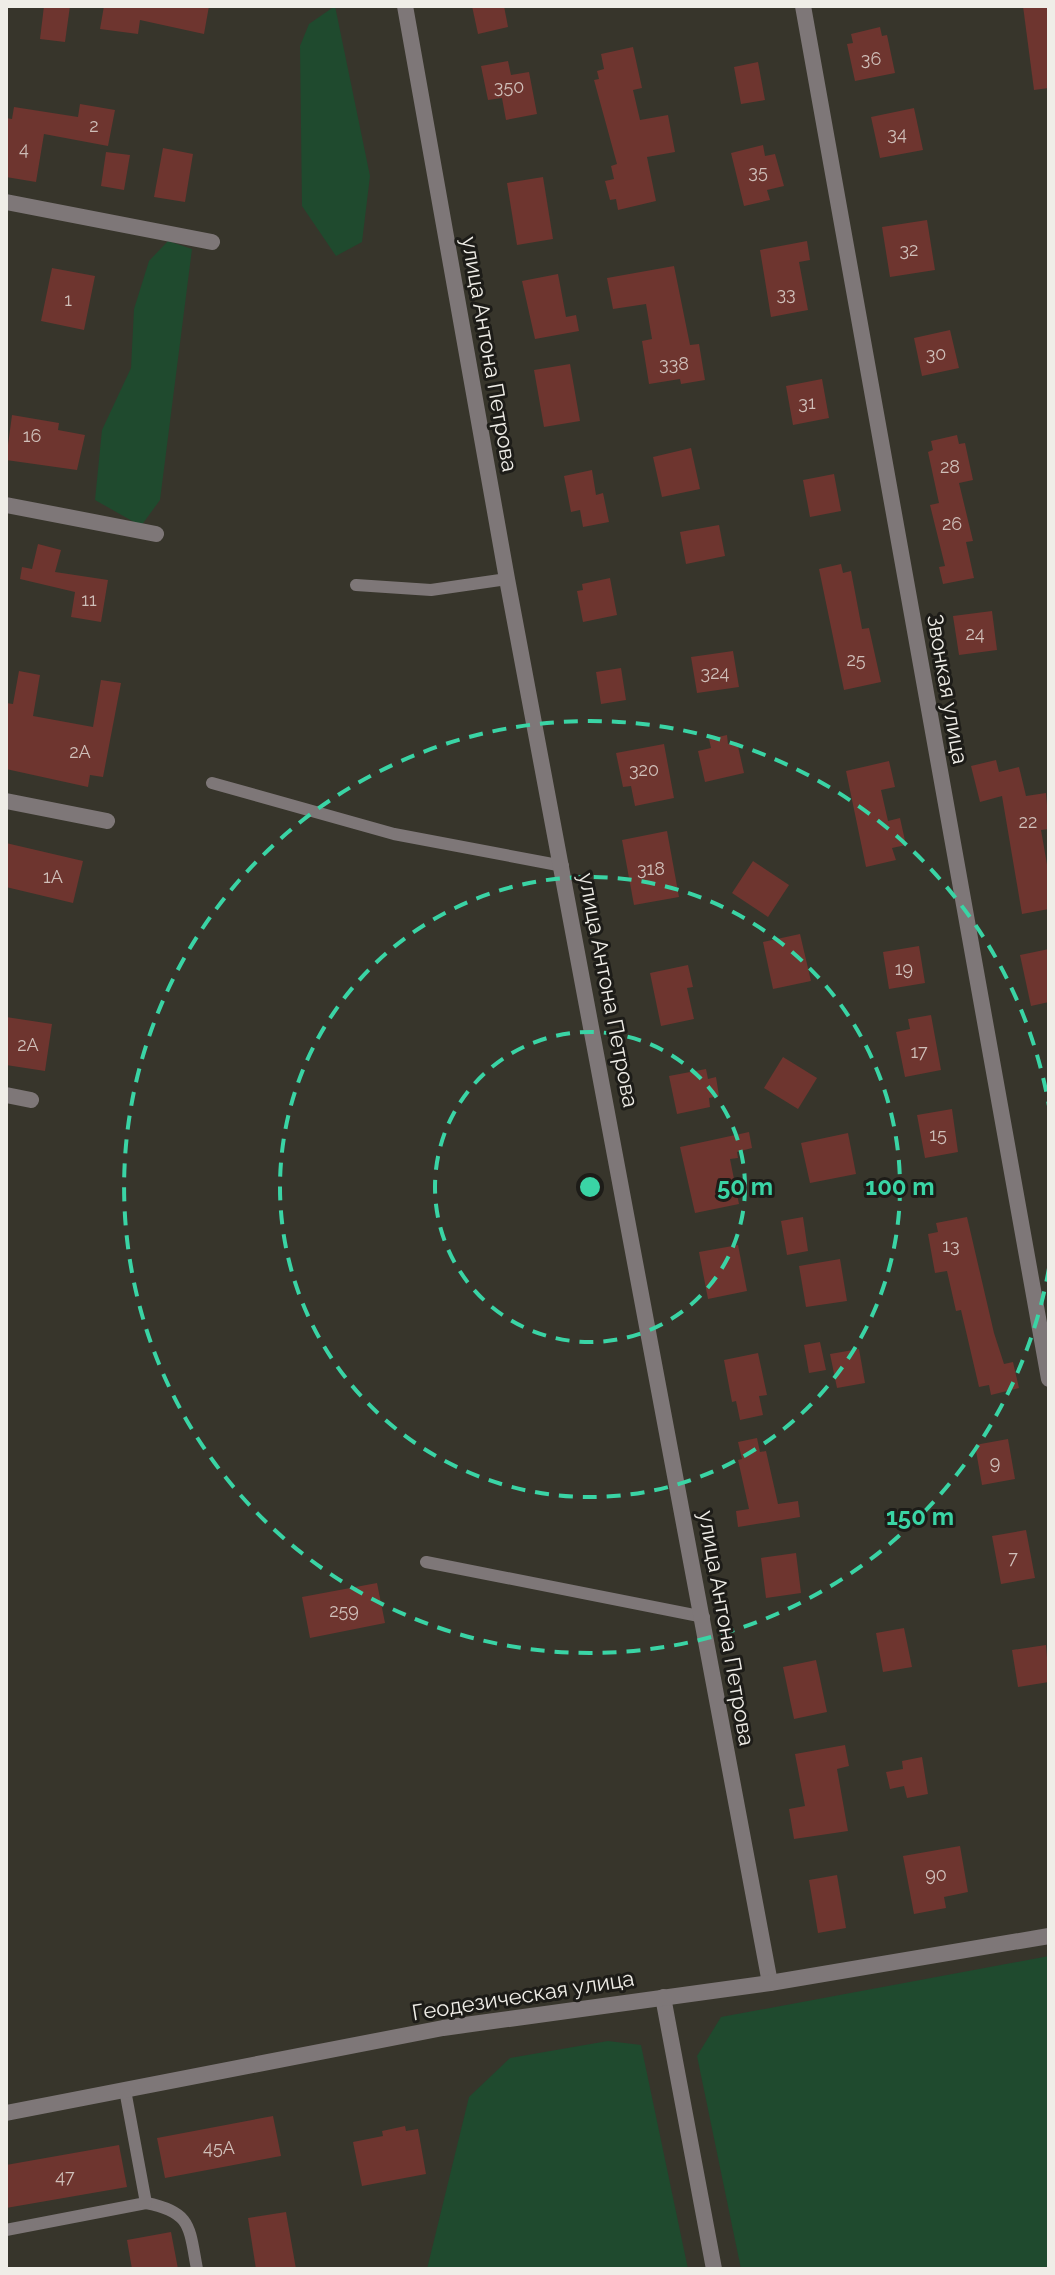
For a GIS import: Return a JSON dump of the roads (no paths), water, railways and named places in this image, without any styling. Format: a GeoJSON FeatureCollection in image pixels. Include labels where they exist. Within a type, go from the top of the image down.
{"type":"FeatureCollection","features":[{"type":"Feature","properties":{"kind":"street","name":"улица Антона Петрова"},"geometry":{"type":"LineString","coordinates":[[405,6],[507,579],[704,1617],[770,1983]]}},
{"type":"Feature","properties":{"kind":"street","name":"Звонкая улица"},"geometry":{"type":"LineString","coordinates":[[803,6],[1049,1379]]}},
{"type":"Feature","properties":{"kind":"street"},"geometry":{"type":"LineString","coordinates":[[6,202],[212,242]]}},
{"type":"Feature","properties":{"kind":"street"},"geometry":{"type":"LineString","coordinates":[[6,505],[156,534]]}},
{"type":"Feature","properties":{"kind":"street"},"geometry":{"type":"LineString","coordinates":[[6,801],[107,821]]}},
{"type":"Feature","properties":{"kind":"street"},"geometry":{"type":"LineString","coordinates":[[6,1095],[31,1100]]}},
{"type":"Feature","properties":{"kind":"street","name":"Геодезическая улица"},"geometry":{"type":"LineString","coordinates":[[6,2113],[443,2028],[770,1983],[1049,1936]]}},
{"type":"Feature","properties":{"kind":"street"},"geometry":{"type":"LineString","coordinates":[[663,1997],[714,2269]]}},
{"type":"Feature","properties":{"kind":"lane"},"geometry":{"type":"LineString","coordinates":[[356,585],[431,590],[507,579]]}},
{"type":"Feature","properties":{"kind":"lane"},"geometry":{"type":"LineString","coordinates":[[212,783],[394,834],[563,866]]}},
{"type":"Feature","properties":{"kind":"lane"},"geometry":{"type":"LineString","coordinates":[[426,1562],[704,1617]]}},
{"type":"Feature","properties":{"kind":"lane"},"geometry":{"type":"LineString","coordinates":[[125,2090],[146,2203]]}},
{"type":"Feature","properties":{"kind":"lane"},"geometry":{"type":"LineString","coordinates":[[6,2230],[146,2203],[171,2208],[187,2221],[197,2269]]}}]}
